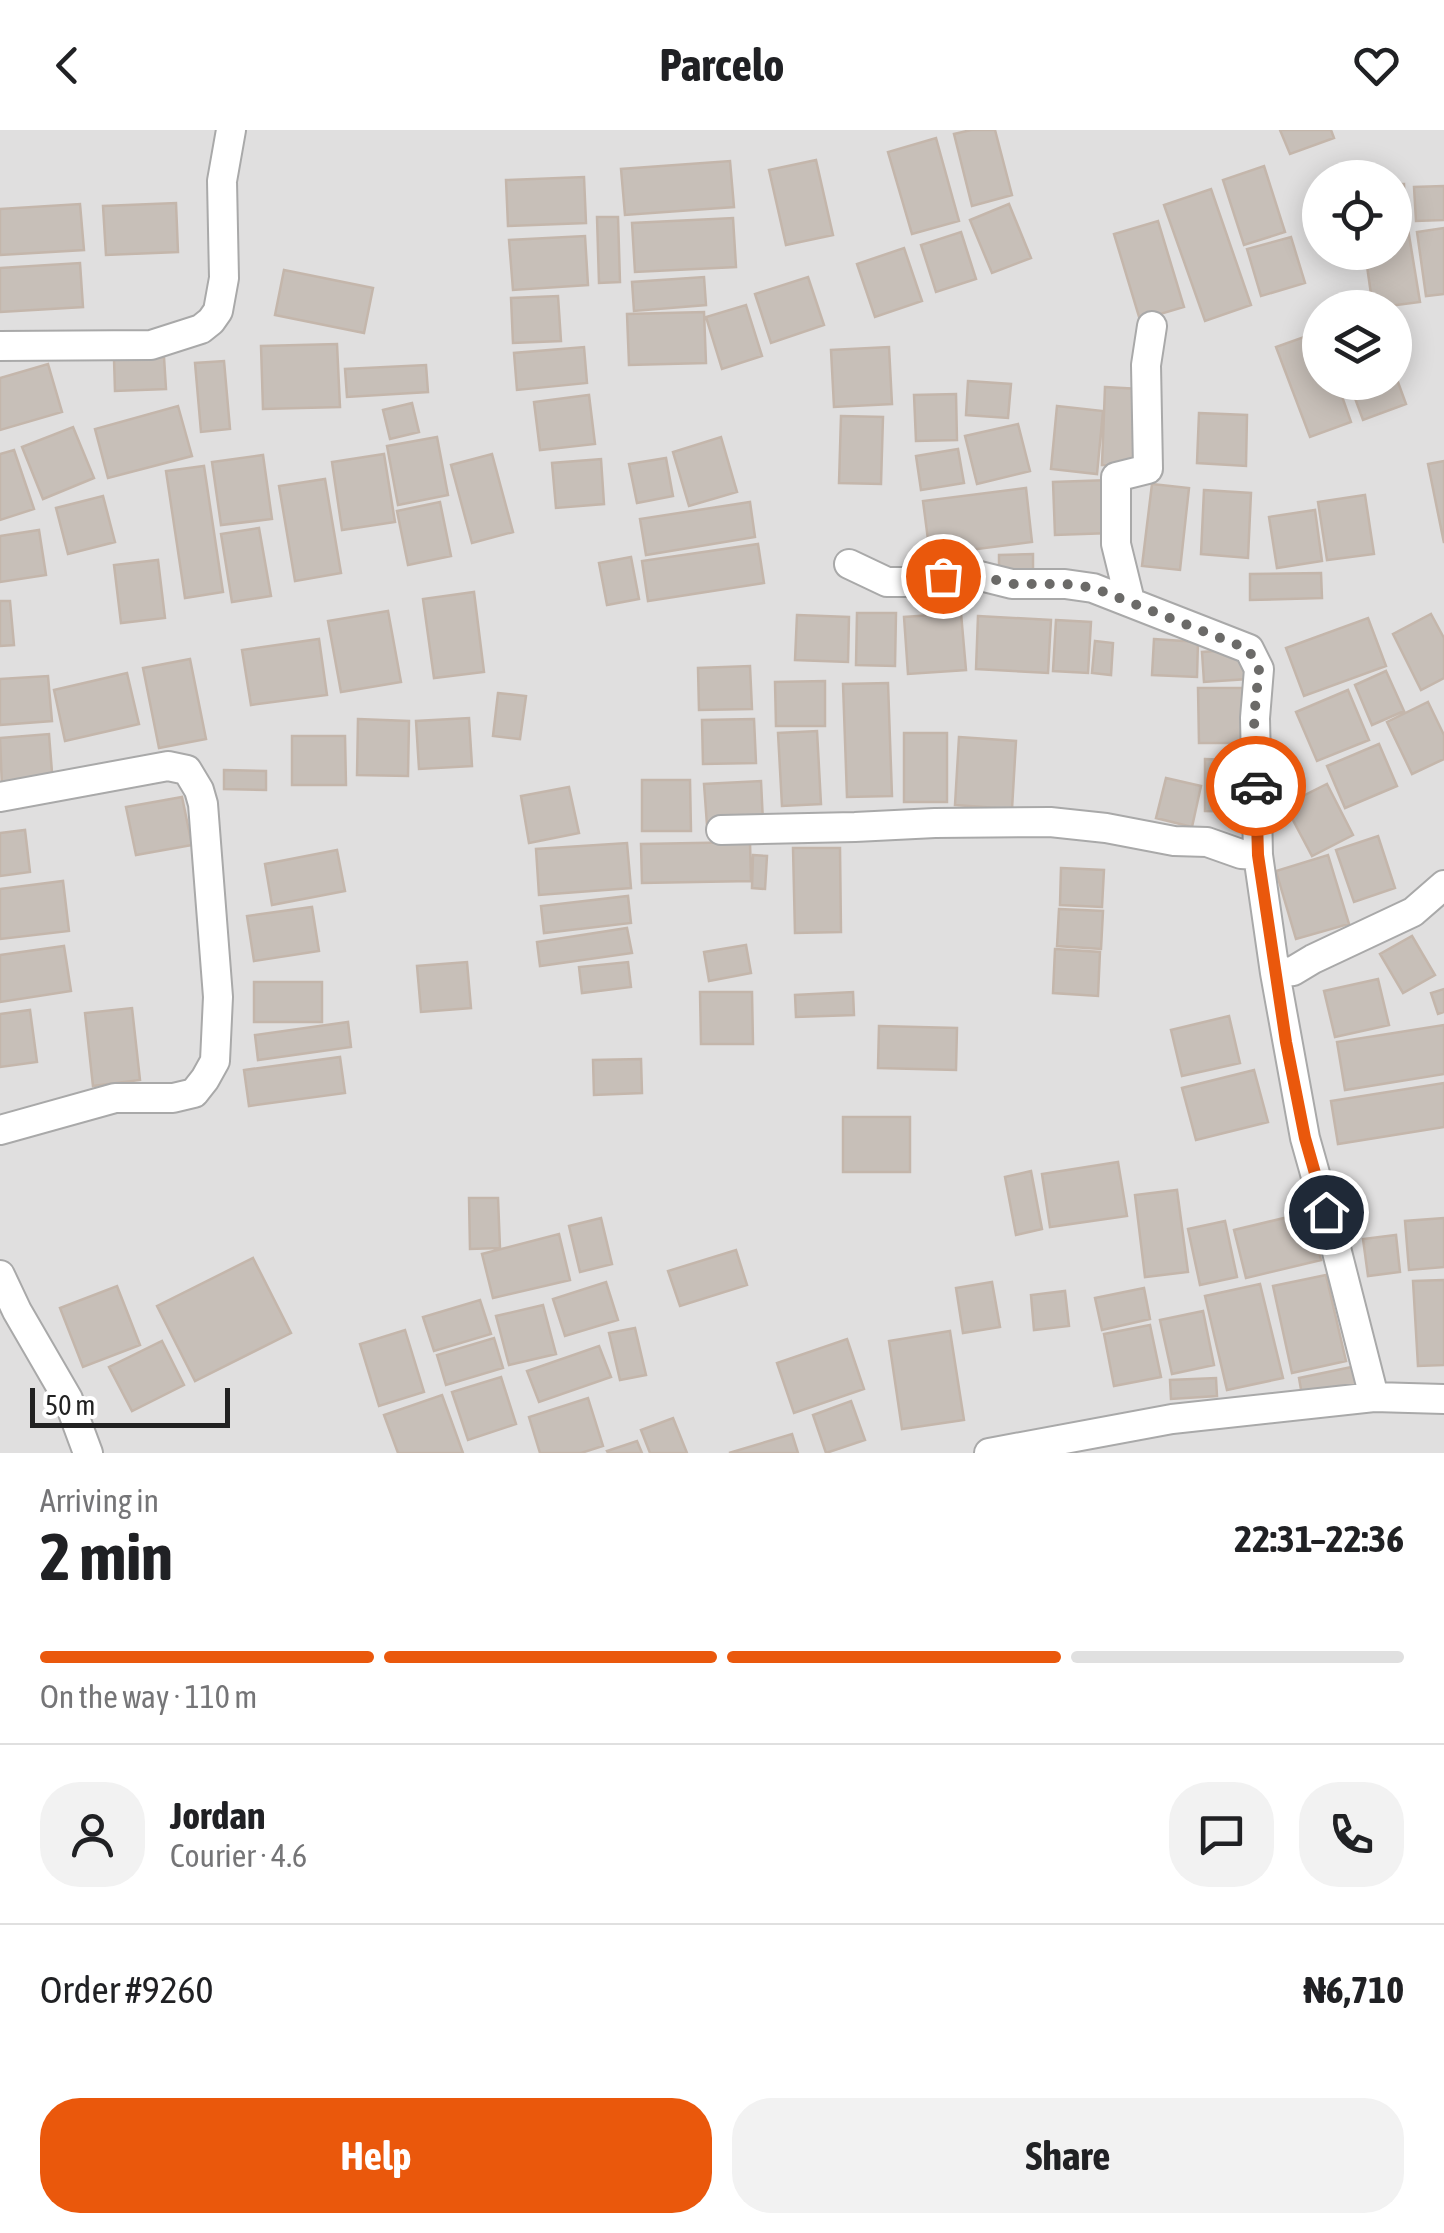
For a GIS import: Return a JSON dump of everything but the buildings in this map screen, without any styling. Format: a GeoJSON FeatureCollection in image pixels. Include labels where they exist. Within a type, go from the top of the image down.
{"type":"FeatureCollection","features":[{"type":"Feature","properties":{"kind":"street"},"geometry":{"type":"LineString","coordinates":[[0,346],[151,345],[201,329],[211,320],[218,311],[224,278],[222,182],[230,130]]}},
{"type":"Feature","properties":{"kind":"street"},"geometry":{"type":"LineString","coordinates":[[1130,601],[1116,544],[1116,477],[1148,469],[1146,365],[1152,326]]}},
{"type":"Feature","properties":{"kind":"street"},"geometry":{"type":"LineString","coordinates":[[849,564],[888,582],[972,574],[1012,584],[1094,588],[1248,649],[1259,669],[1254,718],[1258,855],[1275,973],[1305,1138],[1374,1397]]}},
{"type":"Feature","properties":{"kind":"street"},"geometry":{"type":"LineString","coordinates":[[0,797],[168,766],[187,770],[204,804],[218,997],[215,1061],[194,1092],[173,1098],[116,1098],[0,1130]]}},
{"type":"Feature","properties":{"kind":"street"},"geometry":{"type":"LineString","coordinates":[[720,830],[1050,822],[1207,842],[1241,854],[1258,855]]}},
{"type":"Feature","properties":{"kind":"street"},"geometry":{"type":"LineString","coordinates":[[1275,973],[1293,971],[1413,912],[1444,885]]}},
{"type":"Feature","properties":{"kind":"street"},"geometry":{"type":"LineString","coordinates":[[0,1275],[68,1399],[88,1453]]}},
{"type":"Feature","properties":{"kind":"street"},"geometry":{"type":"LineString","coordinates":[[990,1453],[1172,1419],[1374,1397],[1444,1399]]}},
{"type":"Feature","properties":{"kind":"shaded area"},"geometry":{"type":"Polygon","coordinates":[[[0,130],[1444,130],[1444,1453],[0,1453],[0,130]]]}},
{"type":"Feature","properties":{"kind":"way so far"},"geometry":{"type":"LineString","coordinates":[[943,576],[972,574],[1012,584],[1094,588],[1248,649],[1259,669],[1254,718],[1256,786]]}},
{"type":"Feature","properties":{"kind":"route"},"geometry":{"type":"LineString","coordinates":[[1256,786],[1258,855],[1286,1042],[1305,1138],[1326,1212]]}}]}
